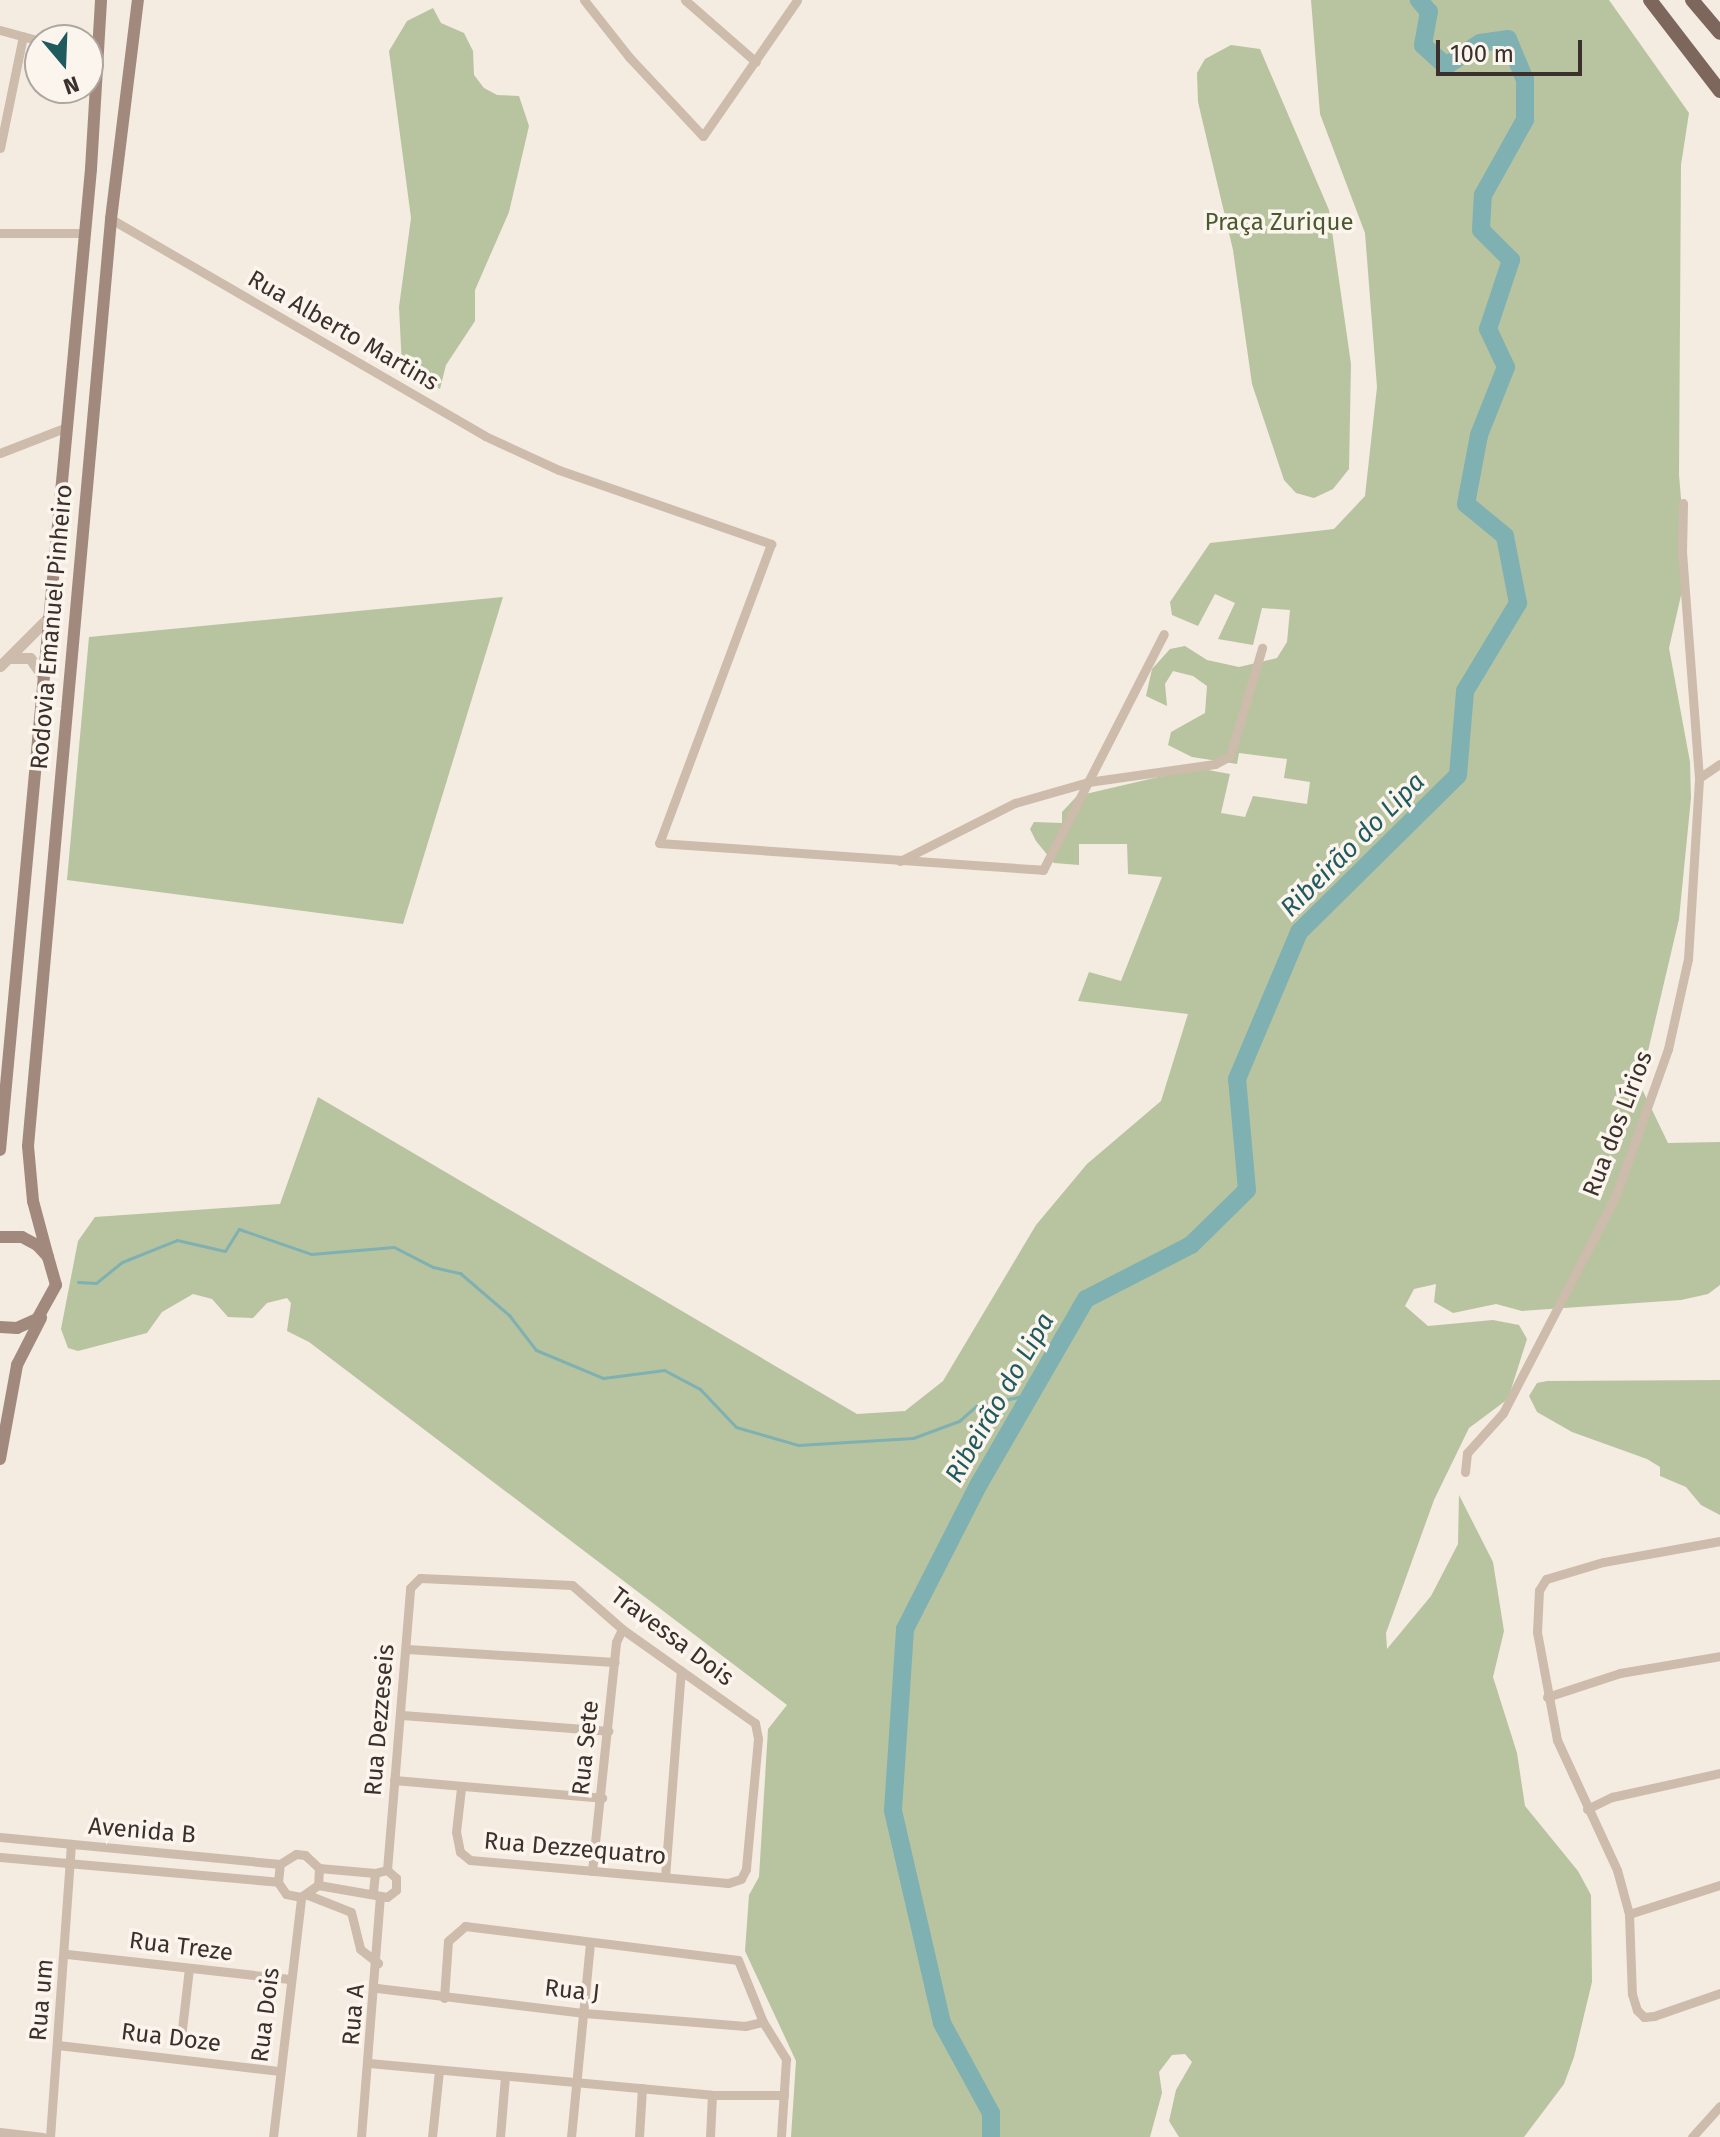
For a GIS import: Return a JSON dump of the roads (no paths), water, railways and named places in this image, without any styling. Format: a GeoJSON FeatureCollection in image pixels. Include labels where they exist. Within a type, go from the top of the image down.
{"type":"FeatureCollection","features":[{"type":"Feature","properties":{"kind":"main road","name":"Rodovia Emanuel Pinheiro"},"geometry":{"type":"LineString","coordinates":[[98,24],[101,0]]}},
{"type":"Feature","properties":{"kind":"main road","name":"Rodovia Emanuel Pinheiro"},"geometry":{"type":"LineString","coordinates":[[45,1311],[56,1285],[33,1201],[28,1146],[111,219],[138,0]]}},
{"type":"Feature","properties":{"kind":"main road"},"geometry":{"type":"LineString","coordinates":[[1650,0],[1720,91]]}},
{"type":"Feature","properties":{"kind":"main road"},"geometry":{"type":"LineString","coordinates":[[1699,2],[1720,33]]}},
{"type":"Feature","properties":{"kind":"main road","name":"Rodovia Emanuel Pinheiro"},"geometry":{"type":"LineString","coordinates":[[0,1150],[83,233],[91,104]]}},
{"type":"Feature","properties":{"kind":"main road"},"geometry":{"type":"LineString","coordinates":[[0,1237],[22,1237],[48,1257]]}},
{"type":"Feature","properties":{"kind":"main road"},"geometry":{"type":"LineString","coordinates":[[0,1327],[28,1324],[45,1311]]}},
{"type":"Feature","properties":{"kind":"main road"},"geometry":{"type":"LineString","coordinates":[[0,1459],[17,1365],[45,1311]]}},
{"type":"Feature","properties":{"kind":"street"},"geometry":{"type":"LineString","coordinates":[[584,0],[629,57],[703,136],[797,0]]}},
{"type":"Feature","properties":{"kind":"street"},"geometry":{"type":"LineString","coordinates":[[690,2],[756,62]]}},
{"type":"Feature","properties":{"kind":"street"},"geometry":{"type":"LineString","coordinates":[[0,30],[23,36],[0,148]]}},
{"type":"Feature","properties":{"kind":"street","name":"Rua Alberto Martins"},"geometry":{"type":"LineString","coordinates":[[111,219],[481,434],[559,470],[771,544],[659,843],[893,863]]}},
{"type":"Feature","properties":{"kind":"street"},"geometry":{"type":"LineString","coordinates":[[0,233],[83,233]]}},
{"type":"Feature","properties":{"kind":"street"},"geometry":{"type":"LineString","coordinates":[[0,453],[64,428]]}},
{"type":"Feature","properties":{"kind":"street","name":"Rua dos Lírios"},"geometry":{"type":"LineString","coordinates":[[1465,1472],[1467,1453],[1503,1413],[1616,1195],[1668,1049],[1688,959],[1699,778],[1683,503]]}},
{"type":"Feature","properties":{"kind":"street"},"geometry":{"type":"LineString","coordinates":[[3,666],[49,617]]}},
{"type":"Feature","properties":{"kind":"street"},"geometry":{"type":"LineString","coordinates":[[893,863],[1043,870],[1164,634]]}},
{"type":"Feature","properties":{"kind":"street"},"geometry":{"type":"LineString","coordinates":[[893,863],[975,827],[1015,803],[1088,782],[1215,764],[1230,756],[1262,648]]}},
{"type":"Feature","properties":{"kind":"street"},"geometry":{"type":"LineString","coordinates":[[3,666],[30,658],[42,675]]}},
{"type":"Feature","properties":{"kind":"street"},"geometry":{"type":"LineString","coordinates":[[1699,778],[1720,764]]}},
{"type":"Feature","properties":{"kind":"street"},"geometry":{"type":"LineString","coordinates":[[0,1001],[14,1004]]}},
{"type":"Feature","properties":{"kind":"street"},"geometry":{"type":"LineString","coordinates":[[1720,1541],[1603,1562],[1546,1579],[1539,1590],[1537,1632],[1557,1740],[1617,1870],[1629,1914],[1632,1994],[1644,2017],[1720,1993]]}},
{"type":"Feature","properties":{"kind":"street","name":"Travessa Dois"},"geometry":{"type":"LineString","coordinates":[[420,1578],[572,1585],[622,1629],[755,1723],[758,1739],[746,1869]]}},
{"type":"Feature","properties":{"kind":"street","name":"Rua Dezzeseis"},"geometry":{"type":"LineString","coordinates":[[377,1894],[396,1890],[396,1878],[387,1870],[410,1588],[420,1578]]}},
{"type":"Feature","properties":{"kind":"street","name":"Rua Sete"},"geometry":{"type":"LineString","coordinates":[[592,1871],[615,1662],[622,1629]]}},
{"type":"Feature","properties":{"kind":"street"},"geometry":{"type":"LineString","coordinates":[[407,1649],[615,1662]]}},
{"type":"Feature","properties":{"kind":"street"},"geometry":{"type":"LineString","coordinates":[[1547,1697],[1620,1673],[1720,1656]]}},
{"type":"Feature","properties":{"kind":"street"},"geometry":{"type":"LineString","coordinates":[[665,1877],[681,1671]]}},
{"type":"Feature","properties":{"kind":"street"},"geometry":{"type":"LineString","coordinates":[[402,1715],[608,1731]]}},
{"type":"Feature","properties":{"kind":"street"},"geometry":{"type":"LineString","coordinates":[[1587,1809],[1612,1797],[1720,1773]]}},
{"type":"Feature","properties":{"kind":"street"},"geometry":{"type":"LineString","coordinates":[[394,1780],[602,1798]]}},
{"type":"Feature","properties":{"kind":"street","name":"Rua Dezzequatro"},"geometry":{"type":"LineString","coordinates":[[461,1788],[456,1832],[460,1852],[470,1860],[728,1883],[741,1879],[746,1869]]}},
{"type":"Feature","properties":{"kind":"street","name":"Avenida B"},"geometry":{"type":"LineString","coordinates":[[0,1837],[280,1864],[296,1854],[314,1860],[319,1868]]}},
{"type":"Feature","properties":{"kind":"street","name":"Rua um"},"geometry":{"type":"LineString","coordinates":[[50,2137],[67,1954],[71,1844]]}},
{"type":"Feature","properties":{"kind":"street","name":"Avenida B"},"geometry":{"type":"LineString","coordinates":[[0,1857],[278,1882],[286,1894],[304,1896],[351,1912],[360,1949],[378,1963]]}},
{"type":"Feature","properties":{"kind":"street"},"geometry":{"type":"LineString","coordinates":[[278,1882],[280,1864]]}},
{"type":"Feature","properties":{"kind":"street"},"geometry":{"type":"LineString","coordinates":[[318,1885],[319,1868],[375,1873],[387,1870]]}},
{"type":"Feature","properties":{"kind":"street"},"geometry":{"type":"LineString","coordinates":[[304,1896],[318,1885],[377,1894],[375,1873]]}},
{"type":"Feature","properties":{"kind":"street"},"geometry":{"type":"LineString","coordinates":[[1629,1914],[1720,1885]]}},
{"type":"Feature","properties":{"kind":"street","name":"Rua A"},"geometry":{"type":"LineString","coordinates":[[361,2137],[377,1988],[377,1894]]}},
{"type":"Feature","properties":{"kind":"street","name":"Rua Dois"},"geometry":{"type":"LineString","coordinates":[[273,2137],[290,1979],[304,1896]]}},
{"type":"Feature","properties":{"kind":"street"},"geometry":{"type":"LineString","coordinates":[[444,1998],[448,1941],[456,1930],[465,1926],[738,1960],[763,2022],[786,2059],[781,2137]]}},
{"type":"Feature","properties":{"kind":"street"},"geometry":{"type":"LineString","coordinates":[[571,2137],[590,1943]]}},
{"type":"Feature","properties":{"kind":"street","name":"Rua Treze"},"geometry":{"type":"LineString","coordinates":[[67,1954],[290,1979]]}},
{"type":"Feature","properties":{"kind":"street"},"geometry":{"type":"LineString","coordinates":[[181,2038],[189,1968]]}},
{"type":"Feature","properties":{"kind":"street","name":"Rua J"},"geometry":{"type":"LineString","coordinates":[[377,1988],[584,2013],[745,2026],[763,2022]]}},
{"type":"Feature","properties":{"kind":"street","name":"Rua Doze"},"geometry":{"type":"LineString","coordinates":[[58,2045],[280,2071]]}},
{"type":"Feature","properties":{"kind":"street"},"geometry":{"type":"LineString","coordinates":[[369,2063],[712,2095],[784,2095]]}},
{"type":"Feature","properties":{"kind":"street"},"geometry":{"type":"LineString","coordinates":[[432,2137],[439,2070]]}},
{"type":"Feature","properties":{"kind":"street"},"geometry":{"type":"LineString","coordinates":[[500,2137],[505,2076]]}},
{"type":"Feature","properties":{"kind":"street"},"geometry":{"type":"LineString","coordinates":[[639,2137],[642,2088]]}},
{"type":"Feature","properties":{"kind":"street"},"geometry":{"type":"LineString","coordinates":[[710,2137],[712,2095]]}},
{"type":"Feature","properties":{"kind":"street"},"geometry":{"type":"LineString","coordinates":[[1692,2137],[1720,2106]]}},
{"type":"Feature","properties":{"kind":"street"},"geometry":{"type":"LineString","coordinates":[[0,2132],[43,2137]]}},
{"type":"Feature","properties":{"kind":"waterway","name":"Ribeirão do Lipa"},"geometry":{"type":"LineString","coordinates":[[991,2137],[991,2113],[942,2023],[893,1810],[905,1629],[979,1484],[1086,1299],[1191,1245],[1247,1190],[1237,1079],[1299,932],[1458,775],[1465,691],[1518,603],[1505,536],[1466,504],[1479,435],[1506,367],[1488,329],[1511,260],[1481,230],[1483,195],[1525,120],[1525,80],[1508,39],[1480,43],[1446,66],[1423,45],[1429,12],[1419,0]]}},
{"type":"Feature","properties":{"kind":"waterway"},"geometry":{"type":"LineString","coordinates":[[78,1282],[96,1283],[122,1262],[177,1240],[225,1251],[239,1229],[311,1254],[394,1247],[433,1267],[460,1273],[509,1315],[536,1350],[603,1378],[664,1370],[700,1389],[736,1427],[798,1445],[913,1438],[959,1421],[976,1406],[1032,1394]]}},
{"type":"Feature","properties":{"kind":"park label","name":"Praça Zurique"},"geometry":{"type":"Point","coordinates":[1279,223]}}]}
